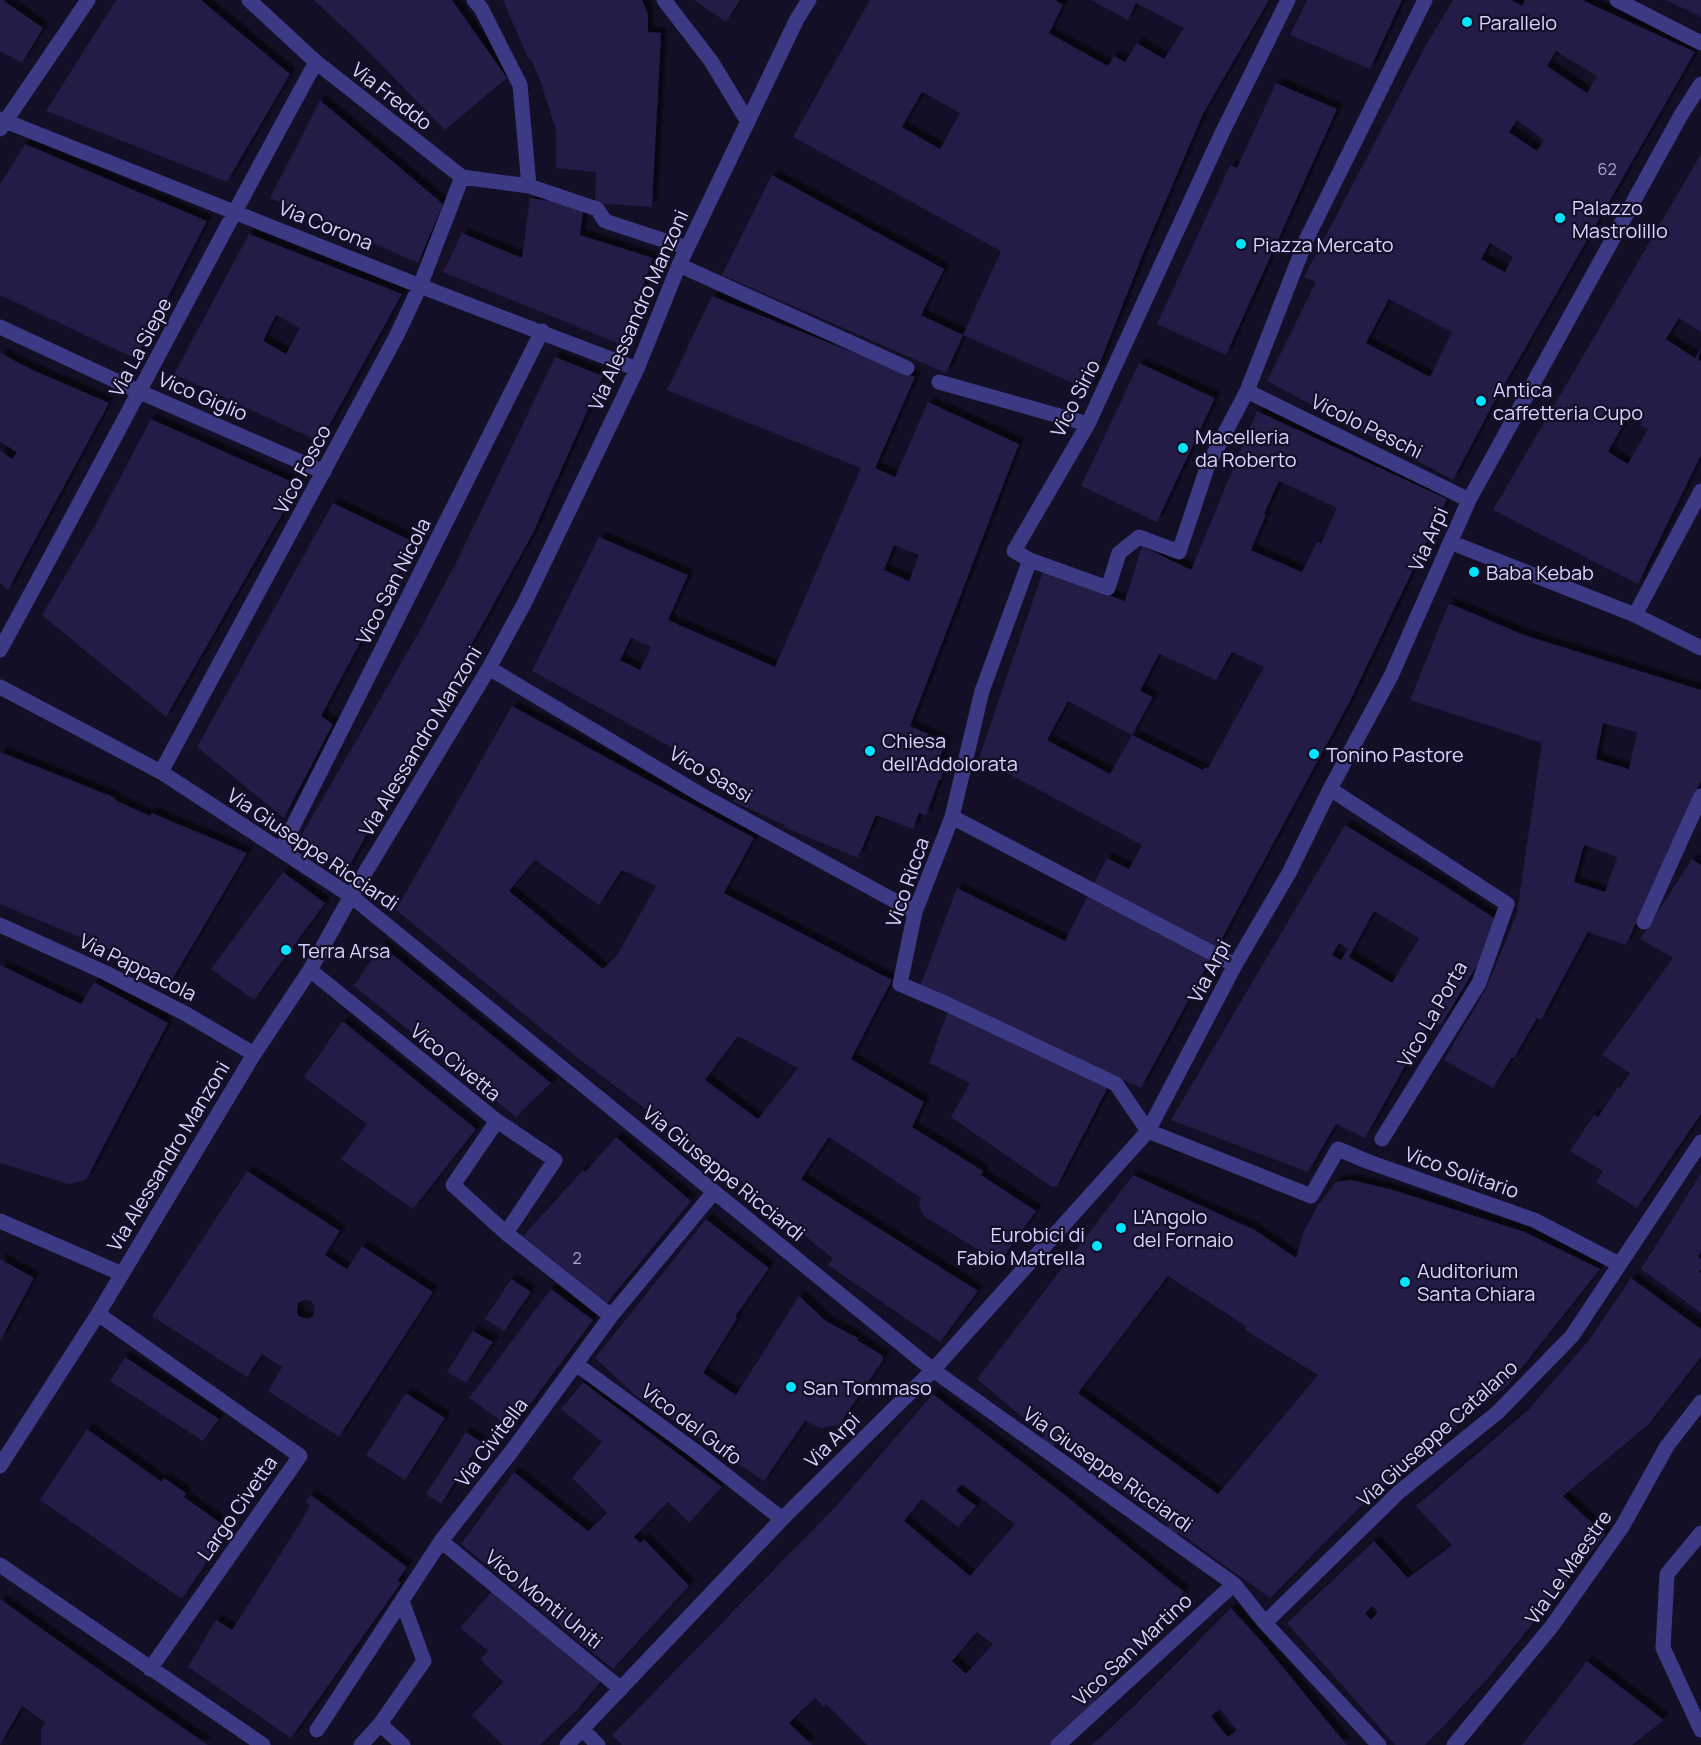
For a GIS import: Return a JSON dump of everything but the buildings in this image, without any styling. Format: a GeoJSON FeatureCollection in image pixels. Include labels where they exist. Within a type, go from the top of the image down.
{"type":"FeatureCollection","features":[{"type":"Feature","properties":{"kind":"street"},"geometry":{"type":"LineString","coordinates":[[2,123],[88,0]]}},
{"type":"Feature","properties":{"kind":"street","name":"Via Freddo"},"geometry":{"type":"LineString","coordinates":[[249,0],[316,62],[462,177]]}},
{"type":"Feature","properties":{"kind":"street"},"geometry":{"type":"LineString","coordinates":[[664,0],[711,61],[748,122]]}},
{"type":"Feature","properties":{"kind":"street","name":"Via Alessandro Manzoni"},"geometry":{"type":"LineString","coordinates":[[0,1466],[98,1314],[254,1054],[310,970],[351,896],[489,668],[525,602],[637,369],[679,265],[797,19],[809,0]]}},
{"type":"Feature","properties":{"kind":"street","name":"Vico Sirio"},"geometry":{"type":"LineString","coordinates":[[1030,560],[1014,551],[1088,424],[1222,133],[1288,0]]}},
{"type":"Feature","properties":{"kind":"street"},"geometry":{"type":"LineString","coordinates":[[1235,965],[952,818],[982,691],[1030,560],[1108,588],[1119,553],[1139,537],[1179,552],[1208,465],[1247,391],[1307,238],[1425,0]]}},
{"type":"Feature","properties":{"kind":"street"},"geometry":{"type":"LineString","coordinates":[[1617,0],[1701,43]]}},
{"type":"Feature","properties":{"kind":"street"},"geometry":{"type":"LineString","coordinates":[[477,3],[520,84],[529,186]]}},
{"type":"Feature","properties":{"kind":"street","name":"Via La Siepe"},"geometry":{"type":"LineString","coordinates":[[0,650],[6,625],[140,392],[234,211],[316,62]]}},
{"type":"Feature","properties":{"kind":"street","name":"Via Arpi"},"geometry":{"type":"LineString","coordinates":[[567,1745],[782,1519],[933,1370],[1148,1131],[1235,965],[1289,873],[1330,789],[1391,676],[1469,500],[1681,115],[1701,84]]}},
{"type":"Feature","properties":{"kind":"street","name":"Via Corona"},"geometry":{"type":"LineString","coordinates":[[2,123],[637,369]]}},
{"type":"Feature","properties":{"kind":"street"},"geometry":{"type":"LineString","coordinates":[[462,177],[529,186],[597,209],[605,221],[687,248]]}},
{"type":"Feature","properties":{"kind":"street","name":"Vico Fosco"},"geometry":{"type":"LineString","coordinates":[[161,772],[396,337],[420,286],[462,177]]}},
{"type":"Feature","properties":{"kind":"street"},"geometry":{"type":"LineString","coordinates":[[679,265],[907,368]]}},
{"type":"Feature","properties":{"kind":"street","name":"Vico Giglio"},"geometry":{"type":"LineString","coordinates":[[0,327],[140,392],[324,472]]}},
{"type":"Feature","properties":{"kind":"street","name":"Vico San Nicola"},"geometry":{"type":"LineString","coordinates":[[281,850],[542,331]]}},
{"type":"Feature","properties":{"kind":"street"},"geometry":{"type":"LineString","coordinates":[[939,382],[1088,424]]}},
{"type":"Feature","properties":{"kind":"street","name":"Vicolo Peschi"},"geometry":{"type":"LineString","coordinates":[[1247,391],[1469,500]]}},
{"type":"Feature","properties":{"kind":"street"},"geometry":{"type":"LineString","coordinates":[[1635,615],[1701,491]]}},
{"type":"Feature","properties":{"kind":"street"},"geometry":{"type":"LineString","coordinates":[[1450,542],[1635,615],[1701,648]]}},
{"type":"Feature","properties":{"kind":"street","name":"Vico Sassi"},"geometry":{"type":"LineString","coordinates":[[489,668],[703,795],[915,912]]}},
{"type":"Feature","properties":{"kind":"street","name":"Via Giuseppe Ricciardi"},"geometry":{"type":"LineString","coordinates":[[0,687],[161,772],[351,896],[933,1370],[1233,1584],[1265,1623],[1379,1745]]}},
{"type":"Feature","properties":{"kind":"street","name":"Vico La Porta"},"geometry":{"type":"LineString","coordinates":[[1330,789],[1507,904],[1479,983],[1382,1139]]}},
{"type":"Feature","properties":{"kind":"street"},"geometry":{"type":"LineString","coordinates":[[1644,922],[1701,796]]}},
{"type":"Feature","properties":{"kind":"street","name":"Vico Ricca"},"geometry":{"type":"LineString","coordinates":[[952,818],[915,912],[900,984],[1116,1084],[1148,1131]]}},
{"type":"Feature","properties":{"kind":"street","name":"Via Pappacola"},"geometry":{"type":"LineString","coordinates":[[0,926],[106,973],[186,1014],[254,1054]]}},
{"type":"Feature","properties":{"kind":"street","name":"Vico Civetta"},"geometry":{"type":"LineString","coordinates":[[310,970],[497,1121],[453,1185],[506,1233],[611,1316]]}},
{"type":"Feature","properties":{"kind":"street"},"geometry":{"type":"LineString","coordinates":[[497,1121],[555,1160],[506,1233]]}},
{"type":"Feature","properties":{"kind":"street","name":"Vico Solitario"},"geometry":{"type":"LineString","coordinates":[[1148,1131],[1311,1196],[1338,1149],[1534,1220],[1619,1264]]}},
{"type":"Feature","properties":{"kind":"street","name":"Via Giuseppe Catalano"},"geometry":{"type":"LineString","coordinates":[[1265,1623],[1399,1492],[1498,1412],[1572,1336],[1701,1142]]}},
{"type":"Feature","properties":{"kind":"street","name":"Via Civitella"},"geometry":{"type":"LineString","coordinates":[[317,1730],[441,1541],[611,1316],[714,1192]]}},
{"type":"Feature","properties":{"kind":"street"},"geometry":{"type":"LineString","coordinates":[[0,1221],[122,1274]]}},
{"type":"Feature","properties":{"kind":"street","name":"Largo Civetta"},"geometry":{"type":"LineString","coordinates":[[98,1314],[300,1456],[150,1669]]}},
{"type":"Feature","properties":{"kind":"street","name":"Vico del Gufo"},"geometry":{"type":"LineString","coordinates":[[576,1364],[695,1451],[782,1519]]}},
{"type":"Feature","properties":{"kind":"street","name":"Via Le Maestre"},"geometry":{"type":"LineString","coordinates":[[1454,1745],[1545,1636],[1622,1527],[1667,1446],[1701,1402]]}},
{"type":"Feature","properties":{"kind":"street"},"geometry":{"type":"LineString","coordinates":[[1701,1533],[1667,1574],[1663,1648],[1701,1730]]}},
{"type":"Feature","properties":{"kind":"street","name":"Vico Monti Uniti"},"geometry":{"type":"LineString","coordinates":[[441,1541],[621,1689]]}},
{"type":"Feature","properties":{"kind":"street"},"geometry":{"type":"LineString","coordinates":[[0,1565],[263,1745]]}},
{"type":"Feature","properties":{"kind":"street","name":"Vico San Martino"},"geometry":{"type":"LineString","coordinates":[[1058,1745],[1233,1584]]}},
{"type":"Feature","properties":{"kind":"street"},"geometry":{"type":"LineString","coordinates":[[361,1745],[380,1724],[424,1661],[402,1601]]}},
{"type":"Feature","properties":{"kind":"street"},"geometry":{"type":"LineString","coordinates":[[380,1724],[403,1745]]}},
{"type":"Feature","properties":{"kind":"street"},"geometry":{"type":"LineString","coordinates":[[582,1729],[598,1745]]}},
{"type":"Feature","properties":{"kind":"place","name":"Parallelo"},"geometry":{"type":"Point","coordinates":[1467,22]}},
{"type":"Feature","properties":{"kind":"place","name":"Palazzo Mastrolillo"},"geometry":{"type":"Point","coordinates":[1560,218]}},
{"type":"Feature","properties":{"kind":"place","name":"Piazza Mercato"},"geometry":{"type":"Point","coordinates":[1241,244]}},
{"type":"Feature","properties":{"kind":"place","name":"Antica caffetteria Cupo"},"geometry":{"type":"Point","coordinates":[1481,401]}},
{"type":"Feature","properties":{"kind":"place","name":"Macelleria da Roberto"},"geometry":{"type":"Point","coordinates":[1183,448]}},
{"type":"Feature","properties":{"kind":"place","name":"Baba Kebab"},"geometry":{"type":"Point","coordinates":[1474,572]}},
{"type":"Feature","properties":{"kind":"place","name":"Chiesa dell'Addolorata"},"geometry":{"type":"Point","coordinates":[870,751]}},
{"type":"Feature","properties":{"kind":"place","name":"Tonino Pastore"},"geometry":{"type":"Point","coordinates":[1314,754]}},
{"type":"Feature","properties":{"kind":"place","name":"Terra Arsa"},"geometry":{"type":"Point","coordinates":[286,950]}},
{"type":"Feature","properties":{"kind":"place","name":"L'Angolo del Fornaio"},"geometry":{"type":"Point","coordinates":[1121,1228]}},
{"type":"Feature","properties":{"kind":"place","name":"Eurobici di Fabio Matrella"},"geometry":{"type":"Point","coordinates":[1097,1246]}},
{"type":"Feature","properties":{"kind":"place","name":"Auditorium Santa Chiara"},"geometry":{"type":"Point","coordinates":[1405,1282]}},
{"type":"Feature","properties":{"kind":"place","name":"San Tommaso"},"geometry":{"type":"Point","coordinates":[791,1387]}}]}
